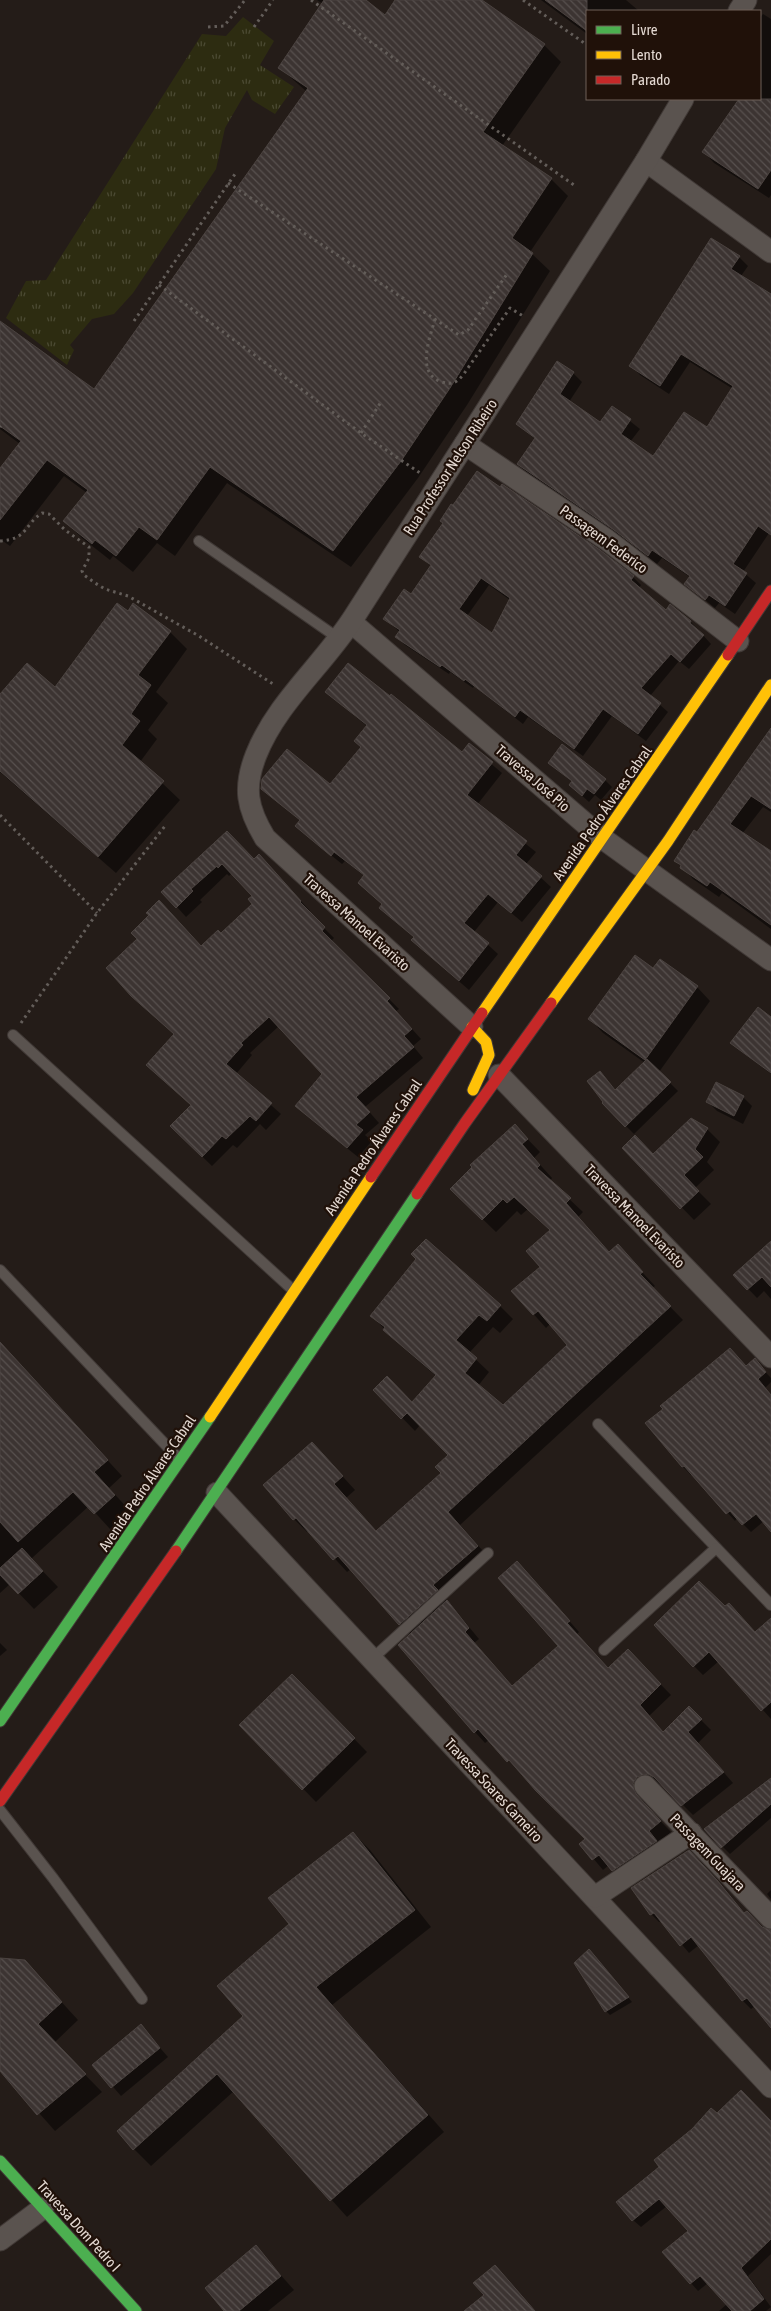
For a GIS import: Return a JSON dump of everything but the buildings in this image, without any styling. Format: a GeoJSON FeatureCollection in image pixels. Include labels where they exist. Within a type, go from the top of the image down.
{"type":"FeatureCollection","features":[{"type":"Feature","properties":{"kind":"main road","name":"Avenida Pedro Álvares Cabral"},"geometry":{"type":"LineString","coordinates":[[0,1721],[181,1460],[472,1027],[771,591]]}},
{"type":"Feature","properties":{"kind":"main road"},"geometry":{"type":"LineString","coordinates":[[0,1801],[217,1493],[465,1123],[646,870],[771,685]]}},
{"type":"Feature","properties":{"kind":"main road"},"geometry":{"type":"LineString","coordinates":[[465,1123],[470,1096],[489,1055],[486,1042],[472,1027]]}},
{"type":"Feature","properties":{"kind":"main road","name":"Travessa Dom Pedro I"},"geometry":{"type":"LineString","coordinates":[[0,2160],[136,2311]]}},
{"type":"Feature","properties":{"kind":"street","name":"Rua Professor Nelson Ribeiro"},"geometry":{"type":"LineString","coordinates":[[265,838],[254,820],[248,800],[248,778],[257,753],[271,726],[344,630],[646,161],[682,100]]}},
{"type":"Feature","properties":{"kind":"street"},"geometry":{"type":"LineString","coordinates":[[646,161],[771,252]]}},
{"type":"Feature","properties":{"kind":"street","name":"Passagem Federico"},"geometry":{"type":"LineString","coordinates":[[465,444],[607,540],[738,641]]}},
{"type":"Feature","properties":{"kind":"street","name":"Travessa José Pio"},"geometry":{"type":"LineString","coordinates":[[344,630],[602,838],[771,960]]}},
{"type":"Feature","properties":{"kind":"street","name":"Travessa Manoel Evaristo"},"geometry":{"type":"LineString","coordinates":[[265,838],[472,1027]]}},
{"type":"Feature","properties":{"kind":"street","name":"Travessa Manoel Evaristo"},"geometry":{"type":"LineString","coordinates":[[499,1075],[771,1357]]}},
{"type":"Feature","properties":{"kind":"street","name":"Travessa Soares Carneiro"},"geometry":{"type":"LineString","coordinates":[[217,1493],[771,2088]]}},
{"type":"Feature","properties":{"kind":"street","name":"Passagem Guajara"},"geometry":{"type":"LineString","coordinates":[[645,1786],[771,1918]]}},
{"type":"Feature","properties":{"kind":"street"},"geometry":{"type":"LineString","coordinates":[[595,1897],[691,1833]]}},
{"type":"Feature","properties":{"kind":"street"},"geometry":{"type":"LineString","coordinates":[[0,2240],[43,2208]]}},
{"type":"Feature","properties":{"kind":"lane"},"geometry":{"type":"LineString","coordinates":[[199,541],[344,630]]}},
{"type":"Feature","properties":{"kind":"lane"},"geometry":{"type":"LineString","coordinates":[[13,1035],[294,1291]]}},
{"type":"Feature","properties":{"kind":"lane"},"geometry":{"type":"LineString","coordinates":[[0,1270],[181,1460]]}},
{"type":"Feature","properties":{"kind":"lane"},"geometry":{"type":"LineString","coordinates":[[598,1424],[771,1605]]}},
{"type":"Feature","properties":{"kind":"lane"},"geometry":{"type":"LineString","coordinates":[[604,1650],[716,1548]]}},
{"type":"Feature","properties":{"kind":"lane"},"geometry":{"type":"LineString","coordinates":[[372,1659],[488,1553]]}},
{"type":"Feature","properties":{"kind":"lane"},"geometry":{"type":"LineString","coordinates":[[0,1810],[53,1878],[142,1999]]}},
{"type":"Feature","properties":{"kind":"path"},"geometry":{"type":"LineString","coordinates":[[208,27],[224,26],[245,0]]}},
{"type":"Feature","properties":{"kind":"path"},"geometry":{"type":"LineString","coordinates":[[254,27],[273,0]]}},
{"type":"Feature","properties":{"kind":"path"},"geometry":{"type":"LineString","coordinates":[[311,0],[574,185]]}},
{"type":"Feature","properties":{"kind":"path"},"geometry":{"type":"LineString","coordinates":[[523,0],[586,43]]}},
{"type":"Feature","properties":{"kind":"path"},"geometry":{"type":"LineString","coordinates":[[134,321],[235,174]]}},
{"type":"Feature","properties":{"kind":"path"},"geometry":{"type":"LineString","coordinates":[[228,183],[459,335],[468,330],[507,274]]}},
{"type":"Feature","properties":{"kind":"path"},"geometry":{"type":"LineString","coordinates":[[159,285],[361,433],[420,473]]}},
{"type":"Feature","properties":{"kind":"path"},"geometry":{"type":"LineString","coordinates":[[435,319],[426,360],[428,372],[436,380],[450,384],[458,381],[463,375],[510,308],[524,317]]}},
{"type":"Feature","properties":{"kind":"path"},"geometry":{"type":"LineString","coordinates":[[361,433],[381,402]]}},
{"type":"Feature","properties":{"kind":"path"},"geometry":{"type":"LineString","coordinates":[[0,542],[10,540],[26,531],[35,518],[42,513],[49,514],[65,530],[89,547],[90,552],[82,571],[84,575],[105,589],[128,596],[198,636],[292,697]]}},
{"type":"Feature","properties":{"kind":"path"},"geometry":{"type":"LineString","coordinates":[[0,815],[98,912]]}},
{"type":"Feature","properties":{"kind":"path"},"geometry":{"type":"LineString","coordinates":[[13,1035],[98,912],[166,826]]}},
{"type":"Feature","properties":{"kind":"green space"},"geometry":{"type":"Polygon","coordinates":[[[243,17],[274,41],[260,65],[294,87],[275,114],[252,100],[247,90],[225,128],[216,169],[133,293],[114,314],[92,319],[70,345],[74,350],[67,365],[6,318],[26,281],[46,280],[202,34],[226,36],[243,17]]]}},
{"type":"Feature","properties":{"kind":"traffic: fast"},"geometry":{"type":"LineString","coordinates":[[176,1551],[417,1194]]}},
{"type":"Feature","properties":{"kind":"traffic: fast"},"geometry":{"type":"LineString","coordinates":[[0,1721],[210,1417]]}},
{"type":"Feature","properties":{"kind":"traffic: fast"},"geometry":{"type":"LineString","coordinates":[[0,2161],[136,2311]]}},
{"type":"Feature","properties":{"kind":"traffic: slow"},"geometry":{"type":"LineString","coordinates":[[482,1013],[728,655]]}},
{"type":"Feature","properties":{"kind":"traffic: slow"},"geometry":{"type":"LineString","coordinates":[[551,1003],[668,841],[771,685]]}},
{"type":"Feature","properties":{"kind":"traffic: slow"},"geometry":{"type":"LineString","coordinates":[[472,1027],[486,1042],[489,1055],[473,1090]]}},
{"type":"Feature","properties":{"kind":"traffic: slow"},"geometry":{"type":"LineString","coordinates":[[210,1417],[371,1177]]}},
{"type":"Feature","properties":{"kind":"traffic: jam"},"geometry":{"type":"LineString","coordinates":[[728,655],[771,591]]}},
{"type":"Feature","properties":{"kind":"traffic: jam"},"geometry":{"type":"LineString","coordinates":[[417,1194],[551,1003]]}},
{"type":"Feature","properties":{"kind":"traffic: jam"},"geometry":{"type":"LineString","coordinates":[[371,1177],[482,1013]]}},
{"type":"Feature","properties":{"kind":"traffic: jam"},"geometry":{"type":"LineString","coordinates":[[0,1801],[176,1551]]}}]}
